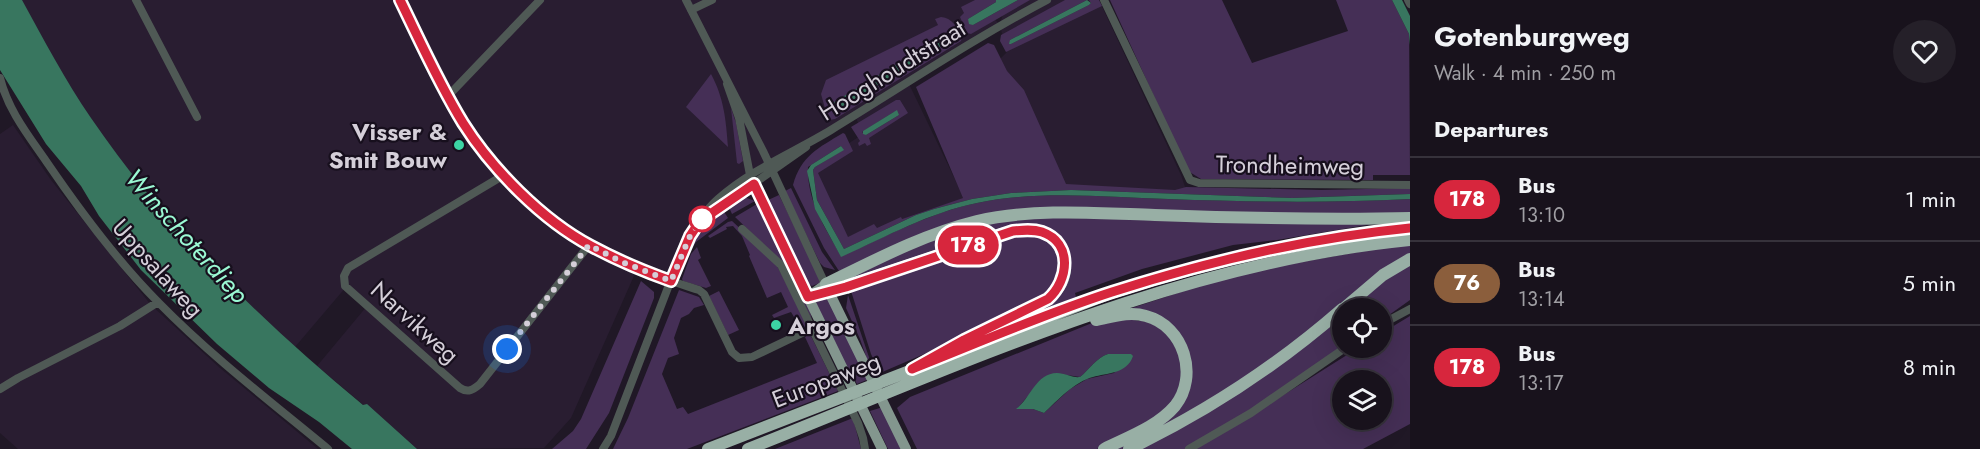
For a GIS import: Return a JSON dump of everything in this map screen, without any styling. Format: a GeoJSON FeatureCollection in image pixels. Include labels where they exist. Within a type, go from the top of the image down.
{"type":"FeatureCollection","features":[{"type":"Feature","properties":{"kind":"highway"},"geometry":{"type":"LineString","coordinates":[[827,288],[933,235],[977,221],[1008,216],[1066,213],[1316,220],[1410,218]]}},
{"type":"Feature","properties":{"kind":"highway","name":"Europaweg"},"geometry":{"type":"LineString","coordinates":[[708,449],[1078,304],[1179,272],[1307,242],[1410,228]]}},
{"type":"Feature","properties":{"kind":"highway"},"geometry":{"type":"LineString","coordinates":[[827,288],[1013,231],[1036,231],[1047,234],[1055,242],[1062,251],[1065,271],[1058,289],[1048,299],[912,369]]}},
{"type":"Feature","properties":{"kind":"highway","name":"Europaweg"},"geometry":{"type":"LineString","coordinates":[[748,449],[1088,315],[1183,284],[1308,254],[1410,240]]}},
{"type":"Feature","properties":{"kind":"highway"},"geometry":{"type":"LineString","coordinates":[[1356,298],[1383,275],[1410,260]]}},
{"type":"Feature","properties":{"kind":"highway"},"geometry":{"type":"LineString","coordinates":[[1028,338],[1122,314],[1145,316],[1162,323],[1172,332],[1185,355],[1187,370],[1185,386],[1179,400],[1168,414],[1157,422],[1104,449]]}},
{"type":"Feature","properties":{"kind":"highway"},"geometry":{"type":"LineString","coordinates":[[1129,449],[1191,417],[1250,381],[1332,318]]}},
{"type":"Feature","properties":{"kind":"main road"},"geometry":{"type":"LineString","coordinates":[[882,449],[817,326],[808,297],[827,288],[906,449]]}},
{"type":"Feature","properties":{"kind":"street"},"geometry":{"type":"LineString","coordinates":[[136,0],[197,117]]}},
{"type":"Feature","properties":{"kind":"street"},"geometry":{"type":"LineString","coordinates":[[400,0],[463,123],[504,175],[566,231],[622,262],[699,290],[704,294],[732,352],[739,358],[752,357],[817,326]]}},
{"type":"Feature","properties":{"kind":"street"},"geometry":{"type":"LineString","coordinates":[[448,96],[540,0]]}},
{"type":"Feature","properties":{"kind":"street"},"geometry":{"type":"LineString","coordinates":[[686,0],[771,168],[827,288]]}},
{"type":"Feature","properties":{"kind":"street"},"geometry":{"type":"LineString","coordinates":[[691,10],[712,0]]}},
{"type":"Feature","properties":{"kind":"street","name":"Hooghoudtstraat"},"geometry":{"type":"LineString","coordinates":[[671,281],[690,236],[700,221],[752,179],[989,32],[1047,0]]}},
{"type":"Feature","properties":{"kind":"street","name":"Trondheimweg"},"geometry":{"type":"LineString","coordinates":[[1104,0],[1191,180],[1198,183],[1410,185]]}},
{"type":"Feature","properties":{"kind":"street"},"geometry":{"type":"LineString","coordinates":[[1408,0],[1410,4]]}},
{"type":"Feature","properties":{"kind":"street","name":"Uppsalaweg"},"geometry":{"type":"LineString","coordinates":[[0,78],[8,104],[63,186],[158,302],[215,356],[328,449]]}},
{"type":"Feature","properties":{"kind":"street"},"geometry":{"type":"LineString","coordinates":[[727,84],[739,118],[752,179],[808,297]]}},
{"type":"Feature","properties":{"kind":"street","name":"Narvikweg"},"geometry":{"type":"LineString","coordinates":[[504,175],[348,268],[344,276],[345,286],[460,388],[473,390],[589,245]]}},
{"type":"Feature","properties":{"kind":"street"},"geometry":{"type":"LineString","coordinates":[[742,229],[781,265],[817,326],[861,432],[865,449]]}},
{"type":"Feature","properties":{"kind":"street"},"geometry":{"type":"LineString","coordinates":[[603,449],[611,436],[671,281]]}},
{"type":"Feature","properties":{"kind":"street"},"geometry":{"type":"LineString","coordinates":[[0,389],[120,326],[158,302]]}},
{"type":"Feature","properties":{"kind":"street"},"geometry":{"type":"LineString","coordinates":[[1392,319],[1410,309]]}},
{"type":"Feature","properties":{"kind":"street"},"geometry":{"type":"LineString","coordinates":[[1189,449],[1251,413],[1332,357]]}},
{"type":"Feature","properties":{"kind":"shaded area"},"geometry":{"type":"Polygon","coordinates":[[[0,0],[22,0],[91,118],[151,198],[183,235],[287,340],[363,405],[367,404],[417,449],[352,449],[319,422],[269,388],[217,344],[141,270],[99,216],[81,186],[46,144],[0,70],[0,0]]]}},
{"type":"Feature","properties":{"kind":"shaded area"},"geometry":{"type":"Polygon","coordinates":[[[20,0],[977,0],[1000,25],[1005,5],[1001,0],[1099,0],[1181,175],[1187,193],[1057,187],[998,61],[1007,52],[1000,26],[908,82],[964,198],[902,219],[842,254],[814,166],[863,134],[855,116],[750,179],[692,227],[671,282],[637,269],[571,418],[544,448],[416,449],[317,366],[367,306],[346,287],[295,347],[254,312],[209,266],[115,156],[75,95],[20,0]]]}},
{"type":"Feature","properties":{"kind":"shaded area"},"geometry":{"type":"Polygon","coordinates":[[[975,0],[996,0],[996,2],[968,19],[973,25],[1018,0],[1030,0],[971,34],[967,33],[960,17],[964,13],[961,7],[975,0]]]}},
{"type":"Feature","properties":{"kind":"shaded area"},"geometry":{"type":"Polygon","coordinates":[[[996,0],[1018,0],[973,25],[969,24],[968,19],[996,0]]]}},
{"type":"Feature","properties":{"kind":"shaded area"},"geometry":{"type":"Polygon","coordinates":[[[1065,0],[1087,0],[1010,40],[1011,44],[1089,5],[1091,3],[1089,0],[1099,0],[1102,6],[1006,52],[1000,41],[1001,35],[1065,0]]]}},
{"type":"Feature","properties":{"kind":"shaded area"},"geometry":{"type":"Polygon","coordinates":[[[1087,0],[1091,3],[1089,5],[1009,44],[1010,40],[1087,0]]]}},
{"type":"Feature","properties":{"kind":"shaded area"},"geometry":{"type":"Polygon","coordinates":[[[1110,0],[1222,0],[1252,63],[1348,31],[1336,0],[1392,0],[1409,34],[1410,175],[1373,175],[1373,180],[1201,179],[1188,171],[1110,0]]]}},
{"type":"Feature","properties":{"kind":"shaded area"},"geometry":{"type":"Polygon","coordinates":[[[1392,0],[1402,0],[1410,16],[1410,45],[1409,34],[1392,0]]]}},
{"type":"Feature","properties":{"kind":"shaded area"},"geometry":{"type":"Polygon","coordinates":[[[941,17],[952,21],[962,37],[961,41],[835,119],[828,119],[821,94],[826,80],[938,25],[935,19],[941,17]],[[949,33],[830,106],[848,104],[953,39],[949,33]]]}},
{"type":"Feature","properties":{"kind":"shaded area"},"geometry":{"type":"Polygon","coordinates":[[[951,32],[953,39],[847,104],[834,111],[831,108],[831,104],[951,32]]]}},
{"type":"Feature","properties":{"kind":"shaded area"},"geometry":{"type":"Polygon","coordinates":[[[988,43],[994,45],[1007,71],[1024,90],[1066,184],[1175,190],[1186,187],[1321,190],[1410,188],[1410,194],[1292,198],[1071,190],[1011,193],[972,199],[916,215],[844,249],[817,200],[813,170],[843,150],[841,146],[808,167],[808,180],[810,192],[823,224],[841,256],[907,226],[959,207],[1001,199],[1048,195],[1289,202],[1410,199],[1410,212],[1318,216],[1016,212],[839,271],[824,248],[793,185],[801,167],[818,148],[843,133],[845,134],[853,151],[818,173],[848,237],[874,224],[877,228],[901,217],[902,219],[963,198],[916,87],[988,43]]]}},
{"type":"Feature","properties":{"kind":"shaded area"},"geometry":{"type":"Polygon","coordinates":[[[711,74],[722,101],[728,147],[686,107],[711,74]]]}},
{"type":"Feature","properties":{"kind":"shaded area"},"geometry":{"type":"Polygon","coordinates":[[[896,100],[900,100],[908,113],[869,138],[871,144],[867,146],[865,143],[859,146],[860,141],[851,127],[896,100]],[[894,112],[862,132],[866,135],[899,115],[894,112]]]}},
{"type":"Feature","properties":{"kind":"shaded area"},"geometry":{"type":"Polygon","coordinates":[[[731,108],[743,161],[739,164],[737,163],[731,108]]]}},
{"type":"Feature","properties":{"kind":"shaded area"},"geometry":{"type":"Polygon","coordinates":[[[897,110],[899,115],[866,135],[863,134],[863,131],[897,110]]]}},
{"type":"Feature","properties":{"kind":"shaded area"},"geometry":{"type":"Polygon","coordinates":[[[13,125],[51,180],[151,305],[220,368],[318,449],[18,449],[0,433],[0,134],[13,125]]]}},
{"type":"Feature","properties":{"kind":"shaded area"},"geometry":{"type":"Polygon","coordinates":[[[841,146],[844,150],[813,170],[817,200],[844,249],[916,215],[972,199],[1011,193],[1071,190],[1292,198],[1410,194],[1410,199],[1259,201],[1048,195],[1001,199],[941,213],[841,257],[815,209],[807,171],[811,165],[841,146]]]}},
{"type":"Feature","properties":{"kind":"shaded area"},"geometry":{"type":"Polygon","coordinates":[[[791,188],[822,252],[835,270],[824,267],[820,263],[785,191],[791,188]]]}},
{"type":"Feature","properties":{"kind":"shaded area"},"geometry":{"type":"Polygon","coordinates":[[[779,195],[822,282],[812,286],[807,283],[767,204],[766,201],[779,195]]]}},
{"type":"Feature","properties":{"kind":"shaded area"},"geometry":{"type":"Polygon","coordinates":[[[744,197],[755,201],[732,214],[728,205],[744,197]]]}},
{"type":"Feature","properties":{"kind":"shaded area"},"geometry":{"type":"Polygon","coordinates":[[[757,204],[810,311],[812,320],[782,262],[735,217],[757,204]]]}},
{"type":"Feature","properties":{"kind":"shaded area"},"geometry":{"type":"Polygon","coordinates":[[[723,210],[728,218],[696,242],[688,255],[680,277],[679,274],[694,241],[707,226],[705,225],[723,210]]]}},
{"type":"Feature","properties":{"kind":"shaded area"},"geometry":{"type":"Polygon","coordinates":[[[1058,216],[1373,224],[1233,245],[1142,269],[1075,293],[1076,297],[1020,318],[1070,272],[1039,227],[846,284],[843,279],[917,244],[984,223],[1058,216]]]}},
{"type":"Feature","properties":{"kind":"shaded area"},"geometry":{"type":"Polygon","coordinates":[[[732,221],[774,260],[807,324],[806,327],[800,327],[791,312],[774,318],[772,315],[788,307],[781,292],[767,298],[742,236],[733,226],[726,227],[727,229],[710,238],[708,236],[732,221]]]}},
{"type":"Feature","properties":{"kind":"shaded area"},"geometry":{"type":"Polygon","coordinates":[[[1037,235],[1054,246],[1062,268],[1051,292],[994,324],[880,373],[871,354],[851,291],[1006,236],[1037,235]]]}},
{"type":"Feature","properties":{"kind":"shaded area"},"geometry":{"type":"Polygon","coordinates":[[[1410,243],[1410,257],[1356,298],[1332,298],[1332,317],[1275,360],[1149,436],[1122,449],[1112,449],[1147,432],[1192,376],[1187,349],[1175,332],[1131,310],[1132,308],[1256,270],[1410,243]]]}},
{"type":"Feature","properties":{"kind":"shaded area"},"geometry":{"type":"Polygon","coordinates":[[[697,247],[701,258],[698,260],[711,286],[706,288],[682,279],[691,254],[697,247]]]}},
{"type":"Feature","properties":{"kind":"shaded area"},"geometry":{"type":"Polygon","coordinates":[[[1410,262],[1410,300],[1392,313],[1392,298],[1362,298],[1410,262]]]}},
{"type":"Feature","properties":{"kind":"shaded area"},"geometry":{"type":"Polygon","coordinates":[[[641,281],[654,292],[654,298],[609,413],[586,449],[552,449],[573,431],[581,419],[641,281]]]}},
{"type":"Feature","properties":{"kind":"shaded area"},"geometry":{"type":"Polygon","coordinates":[[[679,290],[699,297],[704,305],[694,308],[681,318],[674,338],[679,354],[668,358],[662,374],[677,409],[683,407],[688,414],[817,363],[805,337],[810,334],[838,391],[687,449],[613,449],[628,418],[679,290]]]}},
{"type":"Feature","properties":{"kind":"shaded area"},"geometry":{"type":"Polygon","coordinates":[[[719,291],[739,330],[728,335],[709,296],[719,291]]]}},
{"type":"Feature","properties":{"kind":"shaded area"},"geometry":{"type":"Polygon","coordinates":[[[848,295],[875,375],[873,376],[846,308],[848,295]]]}},
{"type":"Feature","properties":{"kind":"shaded area"},"geometry":{"type":"Polygon","coordinates":[[[829,296],[869,379],[857,384],[824,325],[816,302],[829,296]]]}},
{"type":"Feature","properties":{"kind":"shaded area"},"geometry":{"type":"Polygon","coordinates":[[[1410,316],[1410,424],[1363,449],[1195,449],[1342,358],[1392,358],[1392,327],[1410,316]]]}},
{"type":"Feature","properties":{"kind":"shaded area"},"geometry":{"type":"Polygon","coordinates":[[[1118,318],[1149,322],[1168,333],[1182,356],[1182,383],[1170,405],[1146,424],[1097,449],[917,449],[897,408],[910,397],[1092,323],[1118,318]],[[1108,354],[1080,377],[1060,374],[1027,397],[1017,409],[1033,409],[1044,413],[1070,389],[1087,379],[1114,373],[1131,354],[1108,354]]]}},
{"type":"Feature","properties":{"kind":"shaded area"},"geometry":{"type":"Polygon","coordinates":[[[1332,320],[1332,354],[1251,410],[1185,449],[1136,449],[1332,320]]]}},
{"type":"Feature","properties":{"kind":"shaded area"},"geometry":{"type":"Polygon","coordinates":[[[1108,354],[1131,354],[1133,356],[1121,370],[1079,383],[1044,413],[1033,409],[1016,409],[1044,377],[1057,373],[1080,377],[1108,354]]]}},
{"type":"Feature","properties":{"kind":"shaded area"},"geometry":{"type":"Polygon","coordinates":[[[883,407],[903,449],[888,449],[870,411],[883,407]]]}},
{"type":"Feature","properties":{"kind":"shaded area"},"geometry":{"type":"Polygon","coordinates":[[[853,418],[861,449],[775,449],[853,418]]]}},
{"type":"Feature","properties":{"kind":"bus line","name":"178"},"geometry":{"type":"LineString","coordinates":[[400,0],[463,123],[504,175],[566,231],[622,262],[671,281],[682,252],[700,221],[754,184],[760,201],[808,297],[846,287],[1013,231],[1036,231],[1051,237],[1062,251],[1065,271],[1058,289],[1048,299],[964,340],[912,369],[1046,316],[1179,272],[1307,242],[1410,228]]}},
{"type":"Feature","properties":{"kind":"place","name":"Visser & Smit Bouw"},"geometry":{"type":"Point","coordinates":[459,145]}},
{"type":"Feature","properties":{"kind":"place","name":"Argos"},"geometry":{"type":"Point","coordinates":[776,325]}},
{"type":"Feature","properties":{"kind":"route"},"geometry":{"type":"LineString","coordinates":[[507,349],[589,245],[622,262],[671,281],[682,252],[702,219]]}},
{"type":"Feature","properties":{"kind":"water label","name":"Winschoterdiep"},"geometry":{"type":"Point","coordinates":[187,236]}}]}
